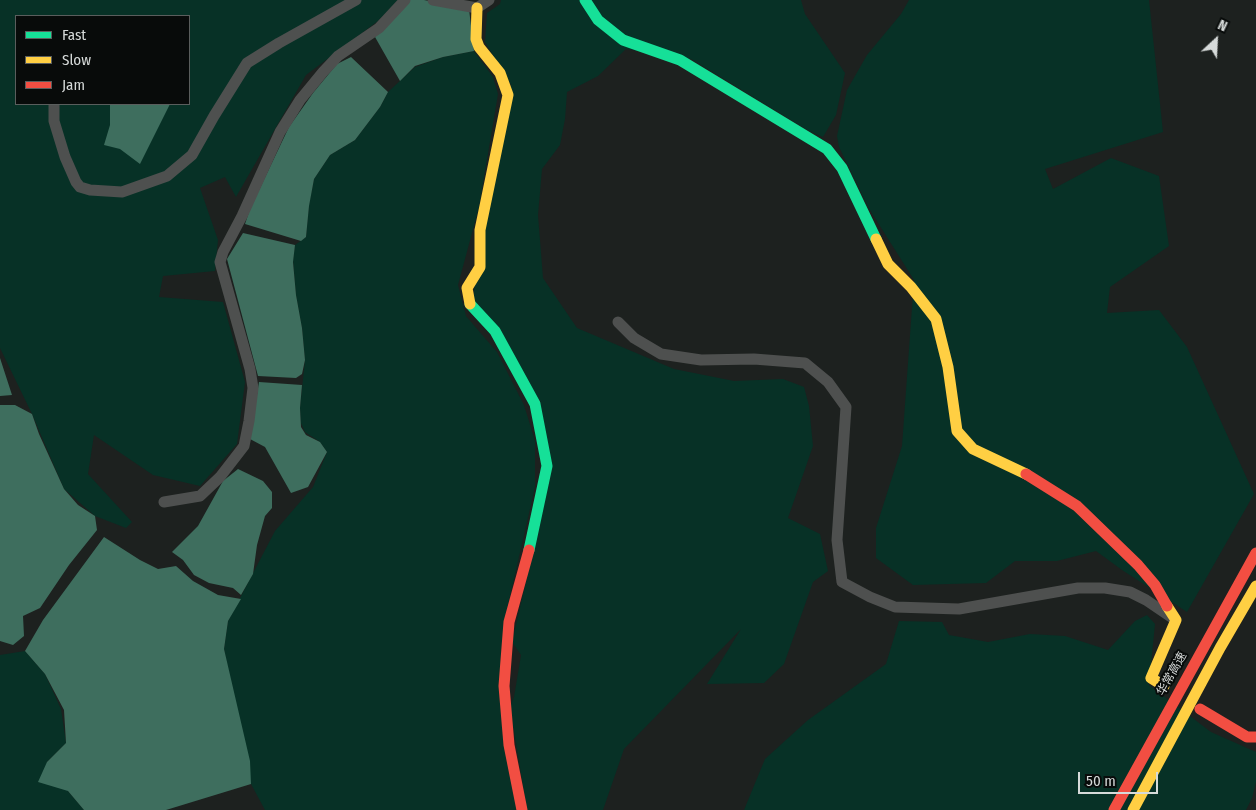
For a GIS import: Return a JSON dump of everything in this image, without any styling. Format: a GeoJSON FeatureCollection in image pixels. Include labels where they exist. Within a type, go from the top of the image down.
{"type":"FeatureCollection","features":[{"type":"Feature","properties":{"kind":"main road"},"geometry":{"type":"LineString","coordinates":[[585,0],[598,20],[623,40],[680,60],[827,149],[842,168],[888,264],[912,287],[936,319],[948,368],[957,431],[973,449],[1019,470],[1078,506],[1138,565],[1155,585],[1176,620],[1151,678],[1164,686]]}},
{"type":"Feature","properties":{"kind":"main road"},"geometry":{"type":"LineString","coordinates":[[477,8],[476,39],[500,72],[508,95],[480,230],[480,267],[467,288],[470,306],[495,330],[535,404],[547,466],[533,536],[510,622],[504,686],[509,745],[522,810]]}},
{"type":"Feature","properties":{"kind":"main road","name":"华常高速"},"geometry":{"type":"LineString","coordinates":[[1114,810],[1140,759],[1256,553]]}},
{"type":"Feature","properties":{"kind":"main road"},"geometry":{"type":"LineString","coordinates":[[1133,810],[1215,656],[1256,586]]}},
{"type":"Feature","properties":{"kind":"main road"},"geometry":{"type":"LineString","coordinates":[[1200,709],[1247,737],[1256,737]]}},
{"type":"Feature","properties":{"kind":"street"},"geometry":{"type":"LineString","coordinates":[[54,105],[54,121],[65,157],[76,182],[80,187],[90,190],[122,192],[167,176],[192,155],[247,63],[356,0]]}},
{"type":"Feature","properties":{"kind":"street"},"geometry":{"type":"LineString","coordinates":[[164,502],[200,496],[220,477],[244,446],[253,388],[252,378],[220,262],[222,252],[242,216],[280,132],[300,100],[338,56],[380,28],[405,0]]}},
{"type":"Feature","properties":{"kind":"street"},"geometry":{"type":"LineString","coordinates":[[433,0],[477,8],[489,0]]}},
{"type":"Feature","properties":{"kind":"street"},"geometry":{"type":"LineString","coordinates":[[618,322],[634,338],[661,354],[701,360],[754,359],[805,363],[828,382],[846,407],[837,540],[842,582],[862,594],[895,606],[959,609],[1078,588],[1105,588],[1130,592],[1176,620]]}},
{"type":"Feature","properties":{"kind":"shaded area"},"geometry":{"type":"Polygon","coordinates":[[[0,0],[398,0],[378,21],[306,75],[236,197],[225,177],[200,188],[218,240],[215,271],[163,276],[159,297],[223,302],[245,382],[237,444],[200,486],[153,475],[94,435],[88,474],[132,522],[126,528],[95,516],[64,489],[32,414],[0,348],[0,0]]]}},
{"type":"Feature","properties":{"kind":"shaded area"},"geometry":{"type":"Polygon","coordinates":[[[408,0],[424,0],[469,9],[474,51],[443,57],[415,66],[400,81],[375,37],[408,0]]]}},
{"type":"Feature","properties":{"kind":"shaded area"},"geometry":{"type":"Polygon","coordinates":[[[501,0],[801,0],[805,14],[845,73],[836,115],[823,137],[809,131],[691,59],[626,49],[598,76],[567,92],[565,119],[560,145],[542,169],[538,215],[543,278],[577,328],[674,369],[734,381],[783,379],[804,387],[809,406],[813,446],[788,518],[820,534],[828,571],[813,582],[784,664],[764,683],[707,684],[741,629],[624,749],[603,810],[527,810],[510,707],[514,697],[521,655],[512,642],[552,470],[540,401],[474,301],[474,290],[511,85],[485,42],[487,13],[500,4],[501,0]]]}},
{"type":"Feature","properties":{"kind":"shaded area"},"geometry":{"type":"Polygon","coordinates":[[[909,0],[1149,0],[1163,132],[1045,169],[1053,189],[1111,158],[1159,176],[1169,246],[1110,287],[1107,313],[1159,310],[1187,347],[1254,494],[1187,612],[1096,551],[1057,561],[1015,561],[986,583],[913,585],[876,558],[876,528],[902,446],[914,280],[868,207],[839,147],[837,136],[847,90],[867,55],[901,14],[909,0]]]}},
{"type":"Feature","properties":{"kind":"shaded area"},"geometry":{"type":"Polygon","coordinates":[[[474,51],[493,77],[498,94],[479,207],[458,285],[466,316],[497,352],[524,405],[535,441],[535,487],[504,622],[518,810],[265,810],[251,784],[224,649],[228,621],[275,531],[313,487],[327,452],[320,442],[305,432],[301,423],[300,408],[305,360],[296,295],[293,260],[295,245],[306,237],[309,204],[314,179],[330,155],[355,140],[380,107],[388,92],[415,67],[443,57],[474,51]]]}},
{"type":"Feature","properties":{"kind":"shaded area"},"geometry":{"type":"Polygon","coordinates":[[[351,57],[388,92],[380,107],[355,140],[330,155],[314,179],[306,237],[301,241],[245,224],[250,209],[289,127],[313,93],[337,64],[351,57]]]}},
{"type":"Feature","properties":{"kind":"shaded area"},"geometry":{"type":"Polygon","coordinates":[[[110,105],[170,105],[140,164],[120,149],[104,145],[110,125],[110,105]]]}},
{"type":"Feature","properties":{"kind":"shaded area"},"geometry":{"type":"Polygon","coordinates":[[[243,233],[295,245],[293,262],[305,360],[302,374],[296,378],[258,376],[227,259],[243,233]]]}},
{"type":"Feature","properties":{"kind":"shaded area"},"geometry":{"type":"Polygon","coordinates":[[[0,358],[12,395],[0,396],[0,358]]]}},
{"type":"Feature","properties":{"kind":"shaded area"},"geometry":{"type":"Polygon","coordinates":[[[259,382],[302,385],[301,427],[306,435],[320,442],[327,452],[308,487],[291,493],[265,447],[250,439],[259,382]]]}},
{"type":"Feature","properties":{"kind":"shaded area"},"geometry":{"type":"Polygon","coordinates":[[[0,405],[15,405],[32,414],[64,489],[78,505],[95,516],[97,530],[69,565],[40,608],[23,616],[24,636],[13,645],[0,641],[0,405]]]}},
{"type":"Feature","properties":{"kind":"shaded area"},"geometry":{"type":"Polygon","coordinates":[[[238,469],[263,481],[272,492],[272,508],[265,516],[257,545],[253,574],[241,595],[233,588],[209,583],[194,575],[183,560],[172,552],[198,526],[223,481],[238,469]]]}},
{"type":"Feature","properties":{"kind":"shaded area"},"geometry":{"type":"Polygon","coordinates":[[[104,537],[158,569],[176,566],[193,581],[218,595],[241,599],[228,621],[224,649],[250,761],[251,784],[166,810],[84,810],[68,791],[38,782],[47,762],[66,743],[64,710],[45,674],[25,651],[43,620],[104,537]]]}},
{"type":"Feature","properties":{"kind":"shaded area"},"geometry":{"type":"Polygon","coordinates":[[[1147,615],[1155,624],[1149,685],[1211,732],[1256,752],[1256,782],[1252,798],[1246,810],[744,810],[765,759],[808,720],[886,664],[899,621],[942,622],[949,635],[988,642],[1030,634],[1065,636],[1108,650],[1135,621],[1147,615]]]}},
{"type":"Feature","properties":{"kind":"shaded area"},"geometry":{"type":"Polygon","coordinates":[[[25,651],[45,674],[61,709],[66,743],[47,762],[84,810],[0,810],[0,655],[25,651]]]}},
{"type":"Feature","properties":{"kind":"traffic: fast"},"geometry":{"type":"LineString","coordinates":[[585,0],[598,20],[623,40],[680,60],[827,149],[842,168],[876,239]]}},
{"type":"Feature","properties":{"kind":"traffic: fast"},"geometry":{"type":"LineString","coordinates":[[470,304],[495,331],[535,404],[547,466],[529,550]]}},
{"type":"Feature","properties":{"kind":"traffic: slow"},"geometry":{"type":"LineString","coordinates":[[470,304],[467,288],[480,267],[480,230],[508,95],[500,73],[479,47],[476,39],[477,8]]}},
{"type":"Feature","properties":{"kind":"traffic: slow"},"geometry":{"type":"LineString","coordinates":[[876,239],[888,264],[911,287],[936,319],[948,367],[957,431],[973,449],[1026,474]]}},
{"type":"Feature","properties":{"kind":"traffic: slow"},"geometry":{"type":"LineString","coordinates":[[1133,810],[1220,648],[1256,586]]}},
{"type":"Feature","properties":{"kind":"traffic: slow"},"geometry":{"type":"LineString","coordinates":[[1164,686],[1151,678],[1176,620],[1167,606]]}},
{"type":"Feature","properties":{"kind":"traffic: jam"},"geometry":{"type":"LineString","coordinates":[[1026,474],[1077,506],[1138,565],[1155,585],[1167,606]]}},
{"type":"Feature","properties":{"kind":"traffic: jam"},"geometry":{"type":"LineString","coordinates":[[522,810],[509,745],[504,686],[509,622],[529,550]]}},
{"type":"Feature","properties":{"kind":"traffic: jam"},"geometry":{"type":"LineString","coordinates":[[1114,810],[1256,553]]}},
{"type":"Feature","properties":{"kind":"traffic: jam"},"geometry":{"type":"LineString","coordinates":[[1200,709],[1247,737],[1256,737]]}}]}
